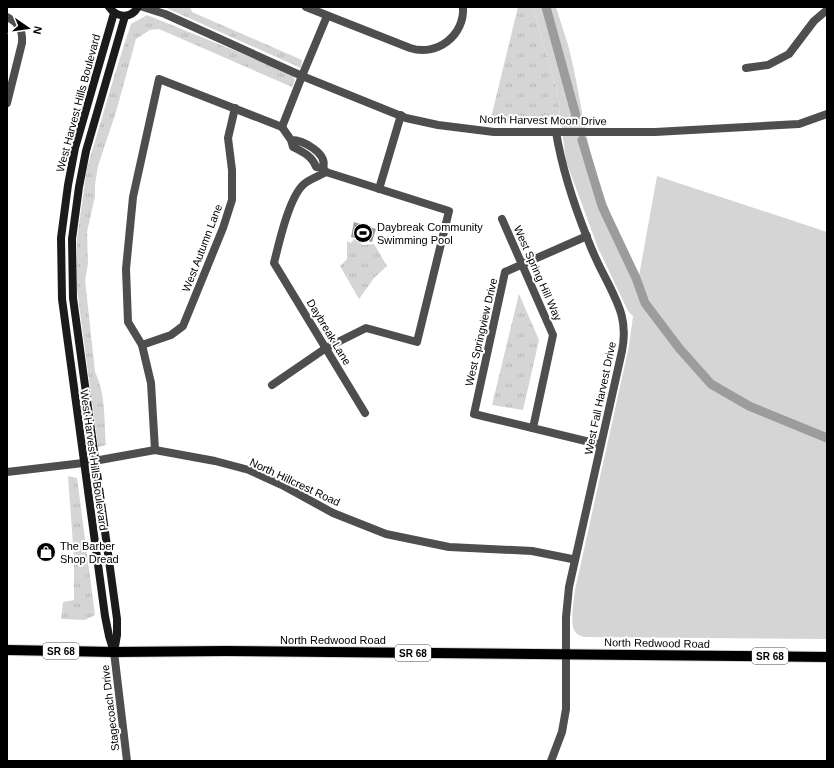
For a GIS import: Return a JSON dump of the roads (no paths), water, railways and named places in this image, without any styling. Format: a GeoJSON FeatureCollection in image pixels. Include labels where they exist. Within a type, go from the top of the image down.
{"type":"FeatureCollection","features":[{"type":"Feature","properties":{"kind":"main road","name":"North Redwood Road"},"geometry":{"type":"LineString","coordinates":[[7,650],[827,657]]}},
{"type":"Feature","properties":{"kind":"street"},"geometry":{"type":"LineString","coordinates":[[112,10],[119,16],[126,16],[131,14],[138,7]]}},
{"type":"Feature","properties":{"kind":"street","name":"North Harvest Moon Drive"},"geometry":{"type":"LineString","coordinates":[[143,7],[165,14],[302,76],[400,115],[438,125],[494,132],[655,132],[799,124],[827,114]]}},
{"type":"Feature","properties":{"kind":"street"},"geometry":{"type":"LineString","coordinates":[[306,7],[414,49],[425,51],[440,46],[456,33],[460,24],[463,7]]}},
{"type":"Feature","properties":{"kind":"street","name":"West Harvest Hills Boulevard"},"geometry":{"type":"LineString","coordinates":[[112,10],[75,148],[68,185],[61,238],[62,299],[83,463],[107,628],[114,652]]}},
{"type":"Feature","properties":{"kind":"street"},"geometry":{"type":"LineString","coordinates":[[746,68],[768,65],[789,54],[814,21],[827,10]]}},
{"type":"Feature","properties":{"kind":"street","name":"West Harvest Hills Boulevard"},"geometry":{"type":"LineString","coordinates":[[114,652],[117,636],[117,619],[73,298],[72,239],[79,187],[86,151],[126,16]]}},
{"type":"Feature","properties":{"kind":"street"},"geometry":{"type":"LineString","coordinates":[[282,127],[328,16]]}},
{"type":"Feature","properties":{"kind":"street"},"geometry":{"type":"LineString","coordinates":[[7,17],[16,22],[22,30],[22,43],[7,103]]}},
{"type":"Feature","properties":{"kind":"street"},"geometry":{"type":"LineString","coordinates":[[155,450],[151,383],[142,345],[128,322],[126,269],[133,198],[160,79],[282,127],[290,140],[292,147],[304,152],[314,160],[316,167],[449,211],[417,342],[366,328],[326,348],[272,385]]}},
{"type":"Feature","properties":{"kind":"street","name":"West Autumn Lane"},"geometry":{"type":"LineString","coordinates":[[142,345],[171,335],[183,326],[223,228],[232,200],[232,170],[228,138],[235,108]]}},
{"type":"Feature","properties":{"kind":"street"},"geometry":{"type":"LineString","coordinates":[[379,189],[400,115]]}},
{"type":"Feature","properties":{"kind":"street","name":"West Fall Harvest Drive"},"geometry":{"type":"LineString","coordinates":[[551,761],[566,717],[566,617],[569,587],[622,351],[624,331],[622,312],[619,304],[605,278],[587,236],[564,172],[556,132]]}},
{"type":"Feature","properties":{"kind":"street","name":"Daybreak Lane"},"geometry":{"type":"LineString","coordinates":[[325,170],[304,185],[292,201],[274,262],[365,413]]}},
{"type":"Feature","properties":{"kind":"street","name":"West Spring Hill Way"},"geometry":{"type":"LineString","coordinates":[[502,219],[554,335],[533,428]]}},
{"type":"Feature","properties":{"kind":"street","name":"West Springview Drive"},"geometry":{"type":"LineString","coordinates":[[533,428],[474,414],[506,272],[587,236]]}},
{"type":"Feature","properties":{"kind":"street"},"geometry":{"type":"LineString","coordinates":[[533,428],[598,444]]}},
{"type":"Feature","properties":{"kind":"street","name":"North Hillcrest Road"},"geometry":{"type":"LineString","coordinates":[[7,472],[83,463],[155,450],[215,461],[249,470],[282,485],[334,513],[386,534],[449,547],[532,552],[572,559]]}},
{"type":"Feature","properties":{"kind":"street","name":"Stagecoach Drive"},"geometry":{"type":"LineString","coordinates":[[114,652],[127,761]]}},
{"type":"Feature","properties":{"kind":"waterway"},"geometry":{"type":"LineString","coordinates":[[546,7],[576,116]]}},
{"type":"Feature","properties":{"kind":"waterway"},"geometry":{"type":"LineString","coordinates":[[582,140],[602,206],[636,278],[645,303],[679,348],[711,384],[749,406],[827,438]]}},
{"type":"Feature","properties":{"kind":"place","name":"Daybreak Community Swimming Pool"},"geometry":{"type":"Point","coordinates":[363,233]}},
{"type":"Feature","properties":{"kind":"place","name":"The Barber Shop Dread"},"geometry":{"type":"Point","coordinates":[46,552]}}]}
